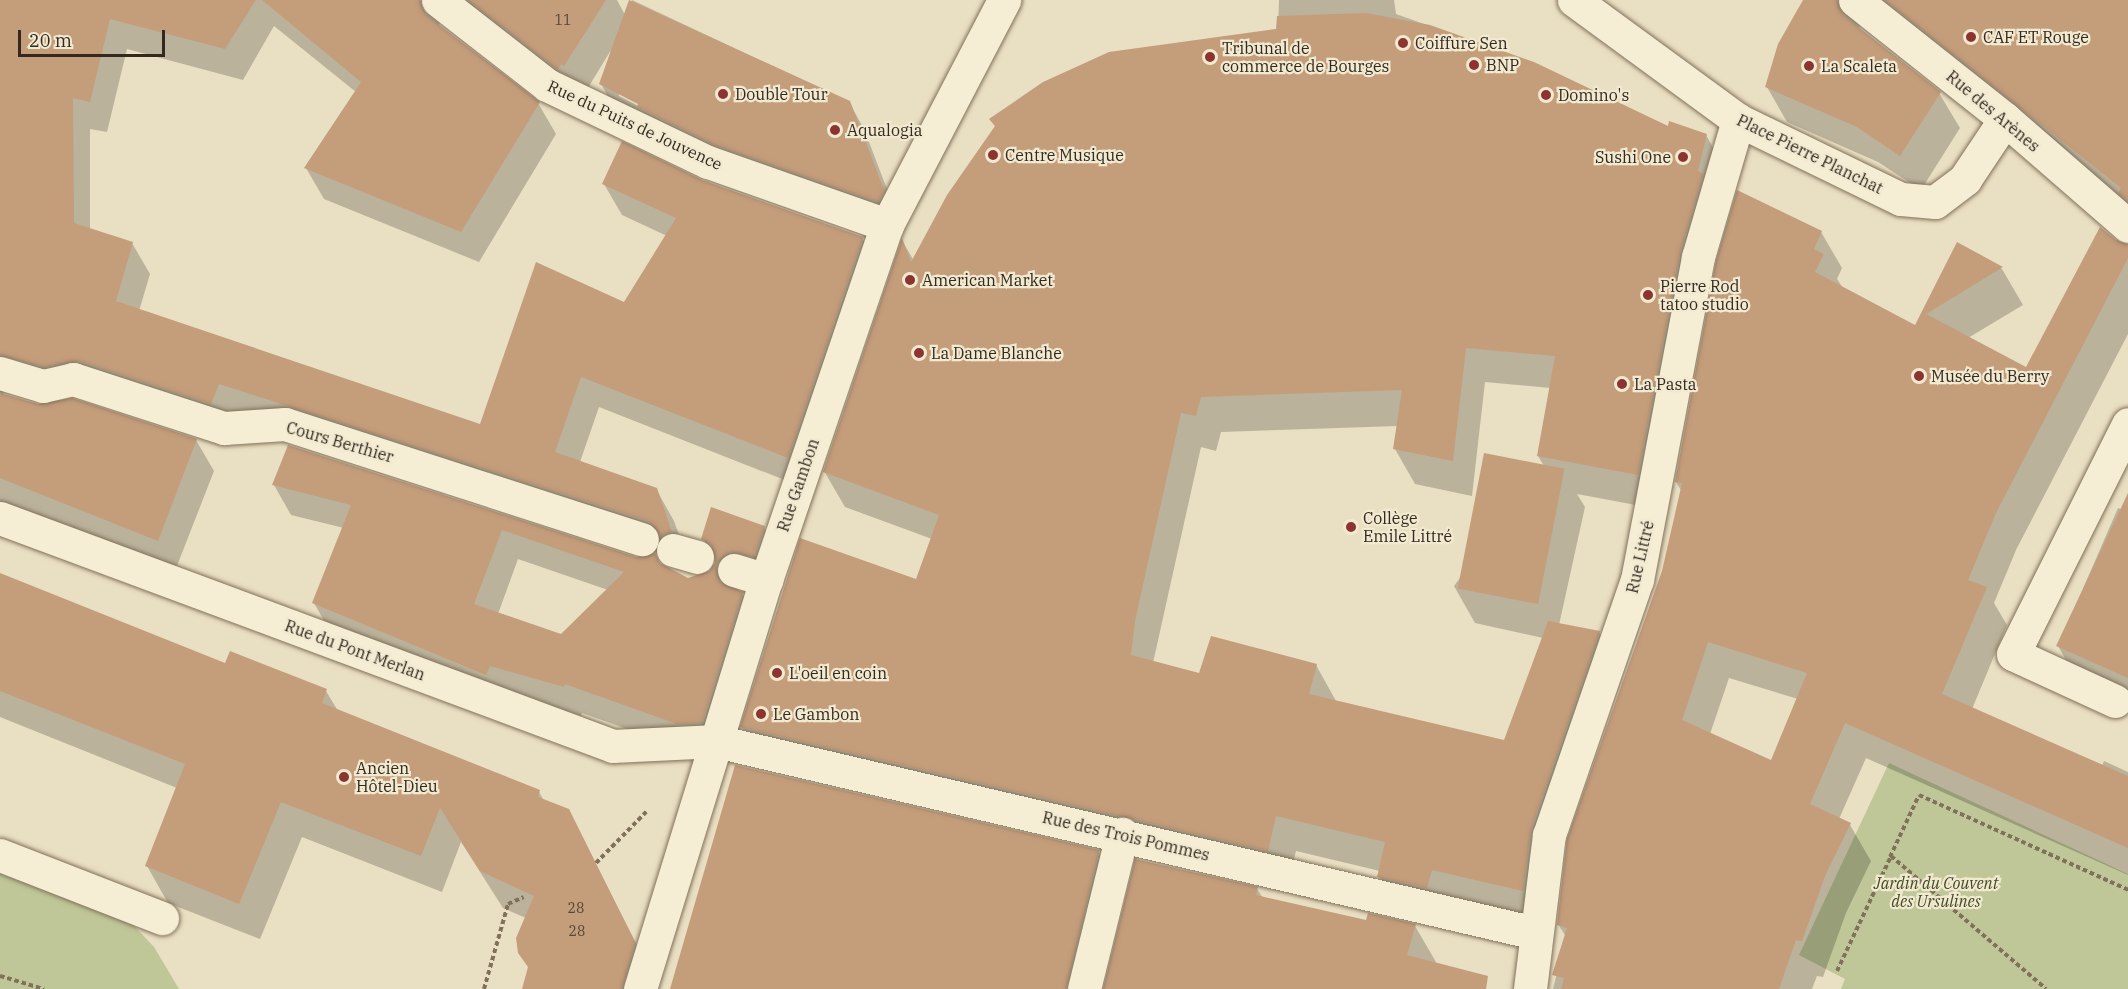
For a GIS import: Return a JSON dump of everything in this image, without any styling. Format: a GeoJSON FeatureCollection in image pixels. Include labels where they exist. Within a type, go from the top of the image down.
{"type":"FeatureCollection","features":[{"type":"Feature","properties":{"kind":"street","name":"Rue du Puits de Jouvence"},"geometry":{"type":"LineString","coordinates":[[438,0],[547,84],[708,162],[887,225]]}},
{"type":"Feature","properties":{"kind":"street","name":"Rue Gambon"},"geometry":{"type":"LineString","coordinates":[[640,989],[766,580],[887,225],[1004,0]]}},
{"type":"Feature","properties":{"kind":"street","name":"Place Pierre Planchat"},"geometry":{"type":"LineString","coordinates":[[1574,0],[1738,120],[1901,199],[1935,202],[1965,179],[2005,119]]}},
{"type":"Feature","properties":{"kind":"street","name":"Rue des Arènes"},"geometry":{"type":"LineString","coordinates":[[1856,0],[2005,119],[2128,226]]}},
{"type":"Feature","properties":{"kind":"street","name":"Rue Littré"},"geometry":{"type":"LineString","coordinates":[[1530,989],[1535,933],[1549,835],[1637,580],[1698,257],[1738,120]]}},
{"type":"Feature","properties":{"kind":"street","name":"Cours Berthier"},"geometry":{"type":"LineString","coordinates":[[0,373],[43,386],[73,380],[224,428],[285,424],[642,539]]}},
{"type":"Feature","properties":{"kind":"street"},"geometry":{"type":"LineString","coordinates":[[2115,700],[2013,654],[2128,424]]}},
{"type":"Feature","properties":{"kind":"street","name":"Rue du Pont Merlan"},"geometry":{"type":"LineString","coordinates":[[0,518],[612,746],[716,741]]}},
{"type":"Feature","properties":{"kind":"street"},"geometry":{"type":"LineString","coordinates":[[735,570],[766,580]]}},
{"type":"Feature","properties":{"kind":"street","name":"Rue des Trois Pommes"},"geometry":{"type":"LineString","coordinates":[[716,741],[1122,834],[1535,933]]}},
{"type":"Feature","properties":{"kind":"street"},"geometry":{"type":"LineString","coordinates":[[1084,989],[1122,834]]}},
{"type":"Feature","properties":{"kind":"street"},"geometry":{"type":"LineString","coordinates":[[0,855],[162,918]]}},
{"type":"Feature","properties":{"kind":"path"},"geometry":{"type":"LineString","coordinates":[[1837,971],[1919,795],[2128,890]]}},
{"type":"Feature","properties":{"kind":"path"},"geometry":{"type":"LineString","coordinates":[[1889,860],[1891,856],[2046,989]]}},
{"type":"Feature","properties":{"kind":"path"},"geometry":{"type":"LineString","coordinates":[[484,989],[508,904],[524,897]]}},
{"type":"Feature","properties":{"kind":"path"},"geometry":{"type":"LineString","coordinates":[[0,976],[44,989]]}},
{"type":"Feature","properties":{"kind":"green space","name":"Jardin du Couvent des Ursulines"},"geometry":{"type":"Polygon","coordinates":[[[1889,763],[2128,874],[2128,989],[1841,989],[1845,979],[1799,955],[1889,763]]]}},
{"type":"Feature","properties":{"kind":"green space"},"geometry":{"type":"Polygon","coordinates":[[[0,868],[123,914],[154,947],[179,989],[0,989],[0,868]]]}},
{"type":"Feature","properties":{"kind":"building"},"geometry":{"type":"Polygon","coordinates":[[[0,0],[256,0],[225,49],[110,19],[90,102],[73,98],[74,223],[133,242],[116,301],[480,424],[536,262],[624,302],[676,218],[602,184],[622,141],[702,180],[863,237],[788,458],[581,377],[555,452],[657,488],[672,532],[660,536],[648,521],[219,384],[211,404],[79,361],[44,367],[0,355],[0,0]]]}},
{"type":"Feature","properties":{"kind":"building"},"geometry":{"type":"Polygon","coordinates":[[[262,0],[420,0],[426,15],[540,102],[461,232],[304,168],[361,82],[262,0]]]}},
{"type":"Feature","properties":{"kind":"building"},"geometry":{"type":"Polygon","coordinates":[[[468,0],[606,0],[564,66],[561,64],[558,70],[468,0]]]}},
{"type":"Feature","properties":{"kind":"building"},"geometry":{"type":"Polygon","coordinates":[[[629,0],[850,101],[884,190],[878,202],[715,145],[637,107],[638,104],[599,84],[629,0]]]}},
{"type":"Feature","properties":{"kind":"building"},"geometry":{"type":"Polygon","coordinates":[[[1803,0],[1837,0],[1843,15],[1941,92],[1900,156],[1857,127],[1765,87],[1778,44],[1803,0]]]}},
{"type":"Feature","properties":{"kind":"building"},"geometry":{"type":"Polygon","coordinates":[[[1885,0],[2128,0],[2128,201],[2118,193],[2121,188],[1885,0]]]}},
{"type":"Feature","properties":{"kind":"building"},"geometry":{"type":"Polygon","coordinates":[[[1366,13],[1430,25],[1534,62],[1668,126],[1669,121],[1707,134],[1698,171],[1703,174],[1680,253],[1638,475],[1537,456],[1555,356],[1466,348],[1453,461],[1393,449],[1402,390],[1201,397],[1196,416],[1181,413],[1135,621],[1131,655],[1199,673],[1211,636],[1317,664],[1309,694],[1504,740],[1548,621],[1600,631],[1531,829],[1523,891],[1432,870],[1427,888],[1377,877],[1385,842],[1276,816],[1268,851],[740,727],[800,538],[916,579],[939,515],[823,472],[902,238],[911,262],[947,195],[995,126],[989,119],[1043,82],[1109,52],[1276,29],[1277,16],[1366,13]]]}},
{"type":"Feature","properties":{"kind":"building"},"geometry":{"type":"Polygon","coordinates":[[[1737,190],[1822,231],[1814,249],[1824,254],[1815,272],[1915,325],[1957,242],[2003,267],[1926,314],[2026,367],[2100,227],[2116,240],[2128,244],[2128,258],[1996,513],[1968,580],[1987,587],[1942,694],[2128,776],[2128,848],[1845,723],[1810,804],[1851,823],[1825,876],[1802,941],[1796,940],[1779,989],[1561,989],[1564,978],[1552,975],[1567,928],[1557,925],[1567,839],[1662,571],[1682,483],[1675,482],[1716,261],[1737,190]],[[1708,642],[1682,720],[1771,760],[1807,673],[1708,642]]]}},
{"type":"Feature","properties":{"kind":"building"},"geometry":{"type":"Polygon","coordinates":[[[0,393],[38,404],[72,398],[197,439],[158,541],[0,478],[0,393]]]}},
{"type":"Feature","properties":{"kind":"building"},"geometry":{"type":"Polygon","coordinates":[[[288,445],[636,557],[655,553],[660,563],[688,578],[709,571],[715,563],[711,545],[701,539],[711,507],[765,526],[754,557],[730,552],[716,564],[720,582],[743,592],[702,723],[677,724],[565,684],[564,687],[490,666],[486,675],[312,603],[351,505],[272,485],[288,445]],[[502,530],[474,604],[561,634],[624,572],[502,530]]]}},
{"type":"Feature","properties":{"kind":"building"},"geometry":{"type":"Polygon","coordinates":[[[1484,453],[1564,469],[1538,604],[1458,588],[1484,453]]]}},
{"type":"Feature","properties":{"kind":"building"},"geometry":{"type":"Polygon","coordinates":[[[2128,493],[2128,678],[2056,646],[2128,493]]]}},
{"type":"Feature","properties":{"kind":"building","name":"Ancien Hôtel-Dieu"},"geometry":{"type":"Polygon","coordinates":[[[0,573],[225,663],[230,651],[327,689],[322,703],[540,790],[538,797],[569,809],[635,942],[622,989],[522,989],[528,967],[518,953],[516,938],[534,896],[480,871],[440,808],[421,856],[281,802],[239,904],[145,866],[185,764],[0,691],[0,573]]]}},
{"type":"Feature","properties":{"kind":"building"},"geometry":{"type":"Polygon","coordinates":[[[735,765],[1099,850],[1066,989],[670,989],[735,765]]]}},
{"type":"Feature","properties":{"kind":"building"},"geometry":{"type":"Polygon","coordinates":[[[1135,859],[1258,887],[1256,895],[1366,920],[1368,913],[1416,924],[1407,955],[1488,976],[1486,989],[1103,989],[1135,859]]]}},
{"type":"Feature","properties":{"kind":"place","name":"CAF ET Rouge"},"geometry":{"type":"Point","coordinates":[1971,37]}},
{"type":"Feature","properties":{"kind":"place","name":"Coiffure Sen"},"geometry":{"type":"Point","coordinates":[1403,43]}},
{"type":"Feature","properties":{"kind":"place","name":"Tribunal de commerce de Bourges"},"geometry":{"type":"Point","coordinates":[1210,57]}},
{"type":"Feature","properties":{"kind":"place","name":"BNP"},"geometry":{"type":"Point","coordinates":[1474,65]}},
{"type":"Feature","properties":{"kind":"place","name":"La Scaleta"},"geometry":{"type":"Point","coordinates":[1809,66]}},
{"type":"Feature","properties":{"kind":"place","name":"Double Tour"},"geometry":{"type":"Point","coordinates":[723,94]}},
{"type":"Feature","properties":{"kind":"place","name":"Domino's"},"geometry":{"type":"Point","coordinates":[1546,95]}},
{"type":"Feature","properties":{"kind":"place","name":"Aqualogia"},"geometry":{"type":"Point","coordinates":[835,130]}},
{"type":"Feature","properties":{"kind":"place","name":"Centre Musique"},"geometry":{"type":"Point","coordinates":[993,155]}},
{"type":"Feature","properties":{"kind":"place","name":"Sushi One"},"geometry":{"type":"Point","coordinates":[1683,157]}},
{"type":"Feature","properties":{"kind":"place","name":"American Market"},"geometry":{"type":"Point","coordinates":[910,280]}},
{"type":"Feature","properties":{"kind":"place","name":"Pierre Rod tatoo studio"},"geometry":{"type":"Point","coordinates":[1648,295]}},
{"type":"Feature","properties":{"kind":"place","name":"La Dame Blanche"},"geometry":{"type":"Point","coordinates":[919,353]}},
{"type":"Feature","properties":{"kind":"place","name":"Musée du Berry"},"geometry":{"type":"Point","coordinates":[1919,376]}},
{"type":"Feature","properties":{"kind":"place","name":"La Pasta"},"geometry":{"type":"Point","coordinates":[1622,384]}},
{"type":"Feature","properties":{"kind":"place","name":"Collège Emile Littré"},"geometry":{"type":"Point","coordinates":[1351,527]}},
{"type":"Feature","properties":{"kind":"place","name":"L'oeil en coin"},"geometry":{"type":"Point","coordinates":[777,673]}},
{"type":"Feature","properties":{"kind":"place","name":"Le Gambon"},"geometry":{"type":"Point","coordinates":[761,714]}},
{"type":"Feature","properties":{"kind":"place","name":"Ancien Hôtel-Dieu"},"geometry":{"type":"Point","coordinates":[344,777]}}]}
